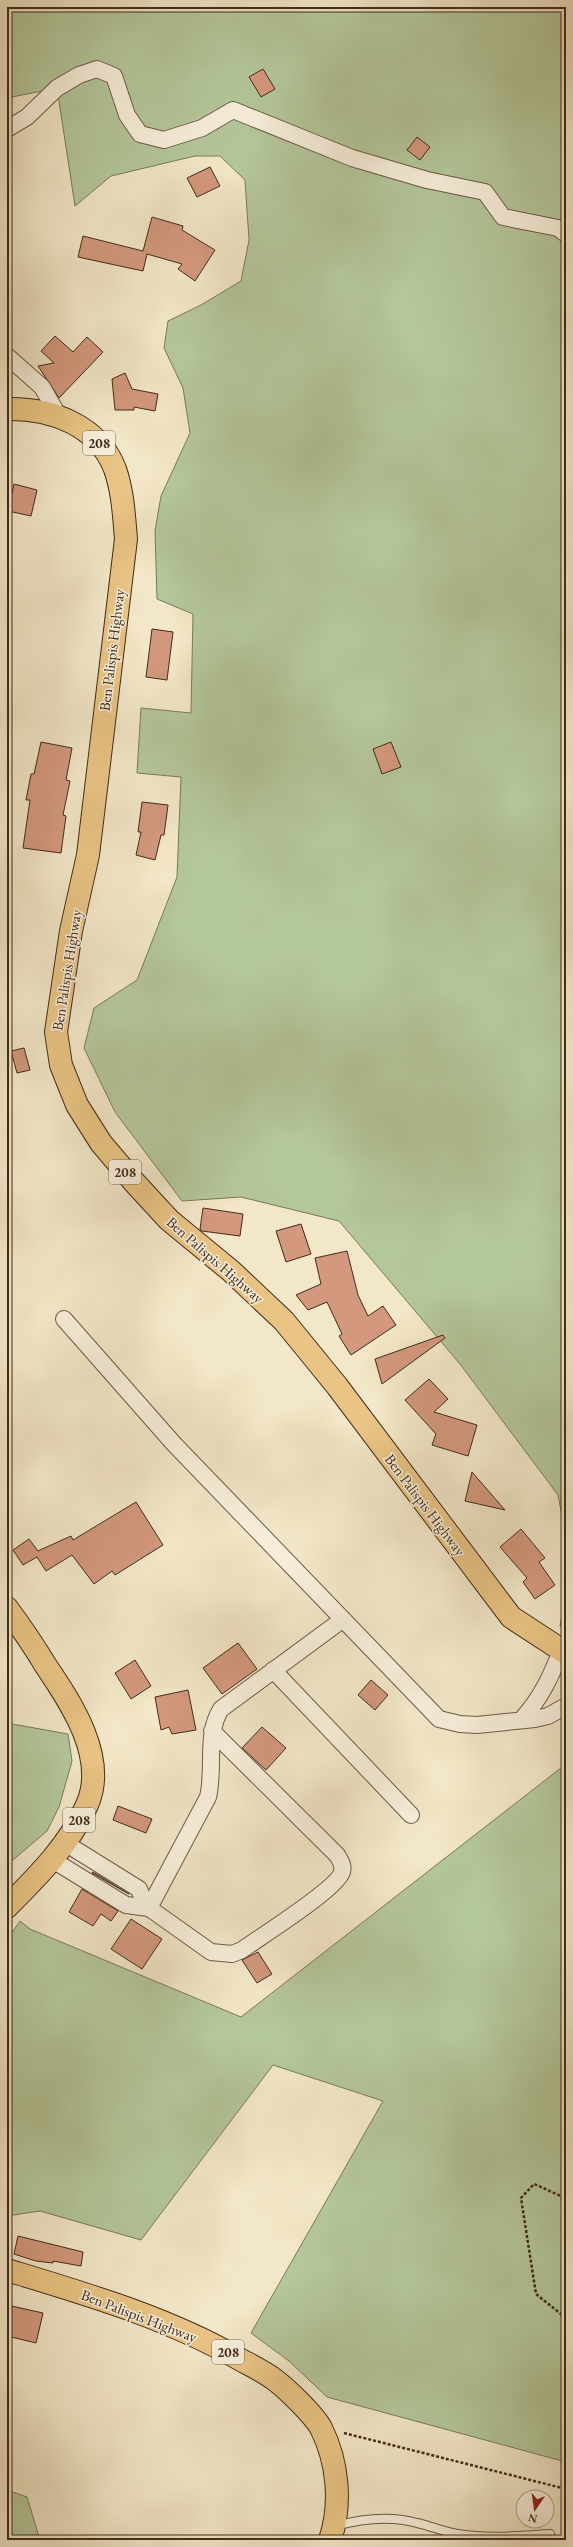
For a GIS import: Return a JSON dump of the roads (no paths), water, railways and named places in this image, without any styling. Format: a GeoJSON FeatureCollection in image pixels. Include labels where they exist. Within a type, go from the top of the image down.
{"type":"FeatureCollection","features":[{"type":"Feature","properties":{"kind":"main road","name":"Ben Palispis Highway"},"geometry":{"type":"LineString","coordinates":[[7,410],[22,409],[58,415],[77,425],[107,452],[115,470],[122,495],[126,539],[88,855],[71,932],[56,1032],[60,1065],[77,1105],[106,1148],[169,1220],[231,1271],[284,1321],[337,1386],[511,1617],[564,1652]]}},
{"type":"Feature","properties":{"kind":"main road","name":"208"},"geometry":{"type":"LineString","coordinates":[[7,1608],[76,1712],[92,1755],[92,1782],[88,1804],[58,1851],[7,1906]]}},
{"type":"Feature","properties":{"kind":"main road","name":"Ben Palispis Highway"},"geometry":{"type":"LineString","coordinates":[[7,2270],[73,2290],[176,2328],[226,2351],[275,2380],[320,2427],[336,2478],[338,2504],[333,2533]]}},
{"type":"Feature","properties":{"kind":"street"},"geometry":{"type":"LineString","coordinates":[[7,129],[27,117],[57,88],[79,75],[97,70],[114,76],[127,115],[140,134],[164,140],[202,128],[232,110],[352,158],[426,180],[485,192],[503,217],[558,228],[566,234]]}},
{"type":"Feature","properties":{"kind":"street"},"geometry":{"type":"LineString","coordinates":[[7,356],[42,387],[58,415]]}},
{"type":"Feature","properties":{"kind":"street"},"geometry":{"type":"LineString","coordinates":[[64,1319],[174,1444],[439,1719],[460,1724],[477,1725],[522,1719],[535,1719],[548,1716],[566,1706]]}},
{"type":"Feature","properties":{"kind":"street"},"geometry":{"type":"LineString","coordinates":[[148,1907],[208,1798],[212,1775],[212,1731],[214,1720],[221,1709],[342,1620]]}},
{"type":"Feature","properties":{"kind":"street"},"geometry":{"type":"LineString","coordinates":[[522,1719],[542,1694],[564,1652]]}},
{"type":"Feature","properties":{"kind":"street"},"geometry":{"type":"LineString","coordinates":[[273,1670],[411,1815]]}},
{"type":"Feature","properties":{"kind":"street"},"geometry":{"type":"LineString","coordinates":[[58,1851],[126,1905],[148,1907],[211,1952],[232,1954],[326,1890],[342,1873],[343,1865],[337,1854],[212,1731]]}},
{"type":"Feature","properties":{"kind":"lane"},"geometry":{"type":"LineString","coordinates":[[333,2533],[357,2520],[380,2520],[417,2523],[459,2534],[522,2536],[550,2534]]}}]}
